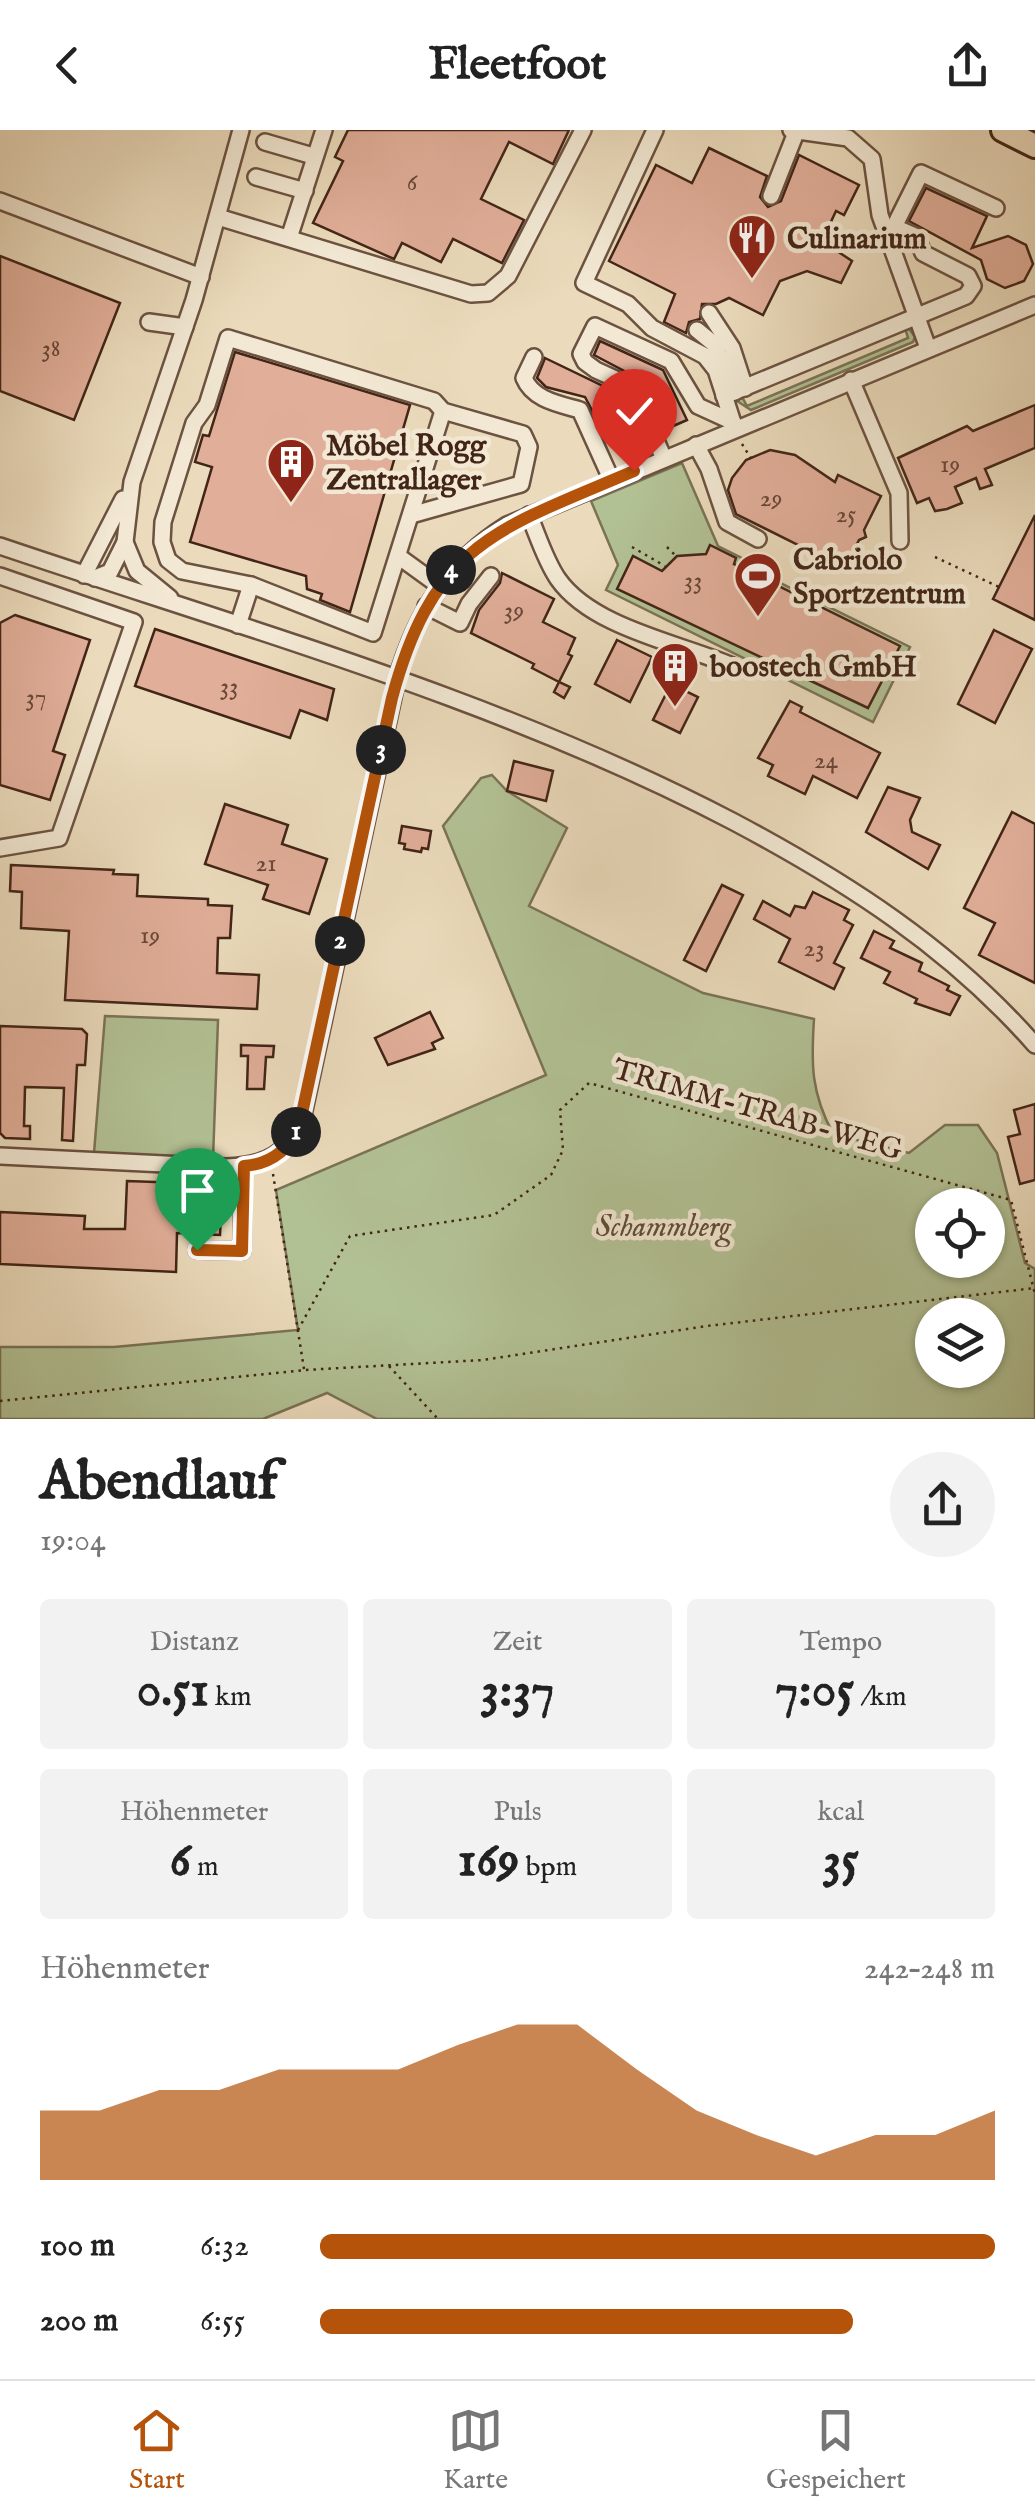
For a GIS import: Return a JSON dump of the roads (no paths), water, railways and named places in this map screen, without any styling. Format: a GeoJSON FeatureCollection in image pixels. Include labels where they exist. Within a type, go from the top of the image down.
{"type":"FeatureCollection","features":[{"type":"Feature","properties":{"kind":"highway"},"geometry":{"type":"LineString","coordinates":[[1002,130],[1035,146]]}},
{"type":"Feature","properties":{"kind":"street"},"geometry":{"type":"LineString","coordinates":[[90,576],[132,482],[185,327],[241,130]]}},
{"type":"Feature","properties":{"kind":"street"},"geometry":{"type":"LineString","coordinates":[[289,238],[324,130]]}},
{"type":"Feature","properties":{"kind":"street"},"geometry":{"type":"LineString","coordinates":[[218,218],[427,282],[471,294],[488,293],[508,276],[583,130]]}},
{"type":"Feature","properties":{"kind":"street"},"geometry":{"type":"LineString","coordinates":[[655,130],[584,283],[628,304],[652,328],[705,356],[735,392]]}},
{"type":"Feature","properties":{"kind":"street"},"geometry":{"type":"LineString","coordinates":[[771,196],[794,130],[836,134],[864,148],[876,170],[877,202],[890,228],[928,348]]}},
{"type":"Feature","properties":{"kind":"street"},"geometry":{"type":"LineString","coordinates":[[266,142],[314,156]]}},
{"type":"Feature","properties":{"kind":"street"},"geometry":{"type":"LineString","coordinates":[[890,228],[921,172],[996,208]]}},
{"type":"Feature","properties":{"kind":"street"},"geometry":{"type":"LineString","coordinates":[[256,176],[305,191]]}},
{"type":"Feature","properties":{"kind":"street"},"geometry":{"type":"LineString","coordinates":[[0,202],[201,276]]}},
{"type":"Feature","properties":{"kind":"street"},"geometry":{"type":"LineString","coordinates":[[735,392],[966,296],[973,286],[968,276],[923,253],[917,237],[890,228]]}},
{"type":"Feature","properties":{"kind":"street"},"geometry":{"type":"LineString","coordinates":[[0,1156],[244,1166],[271,1160],[294,1136],[302,1114],[397,679],[438,585],[473,548],[529,515],[1035,305]]}},
{"type":"Feature","properties":{"kind":"street"},"geometry":{"type":"LineString","coordinates":[[149,322],[185,327]]}},
{"type":"Feature","properties":{"kind":"street"},"geometry":{"type":"LineString","coordinates":[[735,392],[703,322],[724,338],[735,392],[736,431]]}},
{"type":"Feature","properties":{"kind":"street"},"geometry":{"type":"LineString","coordinates":[[664,459],[633,387],[584,362],[580,354],[595,326],[671,361],[698,406],[736,431]]}},
{"type":"Feature","properties":{"kind":"street"},"geometry":{"type":"LineString","coordinates":[[411,515],[521,484],[529,447],[522,434],[443,411],[434,401],[228,338],[207,405],[194,423],[163,522],[162,542],[168,560],[182,570],[251,586],[373,633],[443,411]]}},
{"type":"Feature","properties":{"kind":"street"},"geometry":{"type":"LineString","coordinates":[[534,356],[524,378],[528,388],[546,399],[580,410],[612,481]]}},
{"type":"Feature","properties":{"kind":"street"},"geometry":{"type":"LineString","coordinates":[[851,380],[899,493],[900,541]]}},
{"type":"Feature","properties":{"kind":"street"},"geometry":{"type":"LineString","coordinates":[[696,445],[709,469],[727,522],[758,539]]}},
{"type":"Feature","properties":{"kind":"street"},"geometry":{"type":"LineString","coordinates":[[90,576],[106,575],[116,565],[124,542],[132,482]]}},
{"type":"Feature","properties":{"kind":"street"},"geometry":{"type":"LineString","coordinates":[[529,515],[556,576],[577,599],[648,636],[736,668]]}},
{"type":"Feature","properties":{"kind":"street"},"geometry":{"type":"LineString","coordinates":[[124,542],[138,571],[176,605]]}},
{"type":"Feature","properties":{"kind":"street"},"geometry":{"type":"LineString","coordinates":[[0,546],[486,709],[600,757],[810,864],[877,904],[942,953],[1035,1045]]}},
{"type":"Feature","properties":{"kind":"street"},"geometry":{"type":"LineString","coordinates":[[398,556],[438,585]]}},
{"type":"Feature","properties":{"kind":"street"},"geometry":{"type":"LineString","coordinates":[[0,576],[134,622],[59,838],[0,848]]}},
{"type":"Feature","properties":{"kind":"street"},"geometry":{"type":"LineString","coordinates":[[426,606],[460,623],[491,576]]}},
{"type":"Feature","properties":{"kind":"street"},"geometry":{"type":"LineString","coordinates":[[238,625],[251,586]]}},
{"type":"Feature","properties":{"kind":"street"},"geometry":{"type":"LineString","coordinates":[[197,1250],[242,1251],[244,1166]]}},
{"type":"Feature","properties":{"kind":"place","name":"Culinarium"},"geometry":{"type":"Point","coordinates":[752,280]}},
{"type":"Feature","properties":{"kind":"place","name":"Möbel Rogg Zentrallager"},"geometry":{"type":"Point","coordinates":[291,504]}},
{"type":"Feature","properties":{"kind":"place","name":"Cabriolo Sportzentrum"},"geometry":{"type":"Point","coordinates":[758,618]}},
{"type":"Feature","properties":{"kind":"place","name":"boostech GmbH"},"geometry":{"type":"Point","coordinates":[675,708]}},
{"type":"Feature","properties":{"kind":"park label","name":"Schammberg"},"geometry":{"type":"Point","coordinates":[663,1226]}}]}
